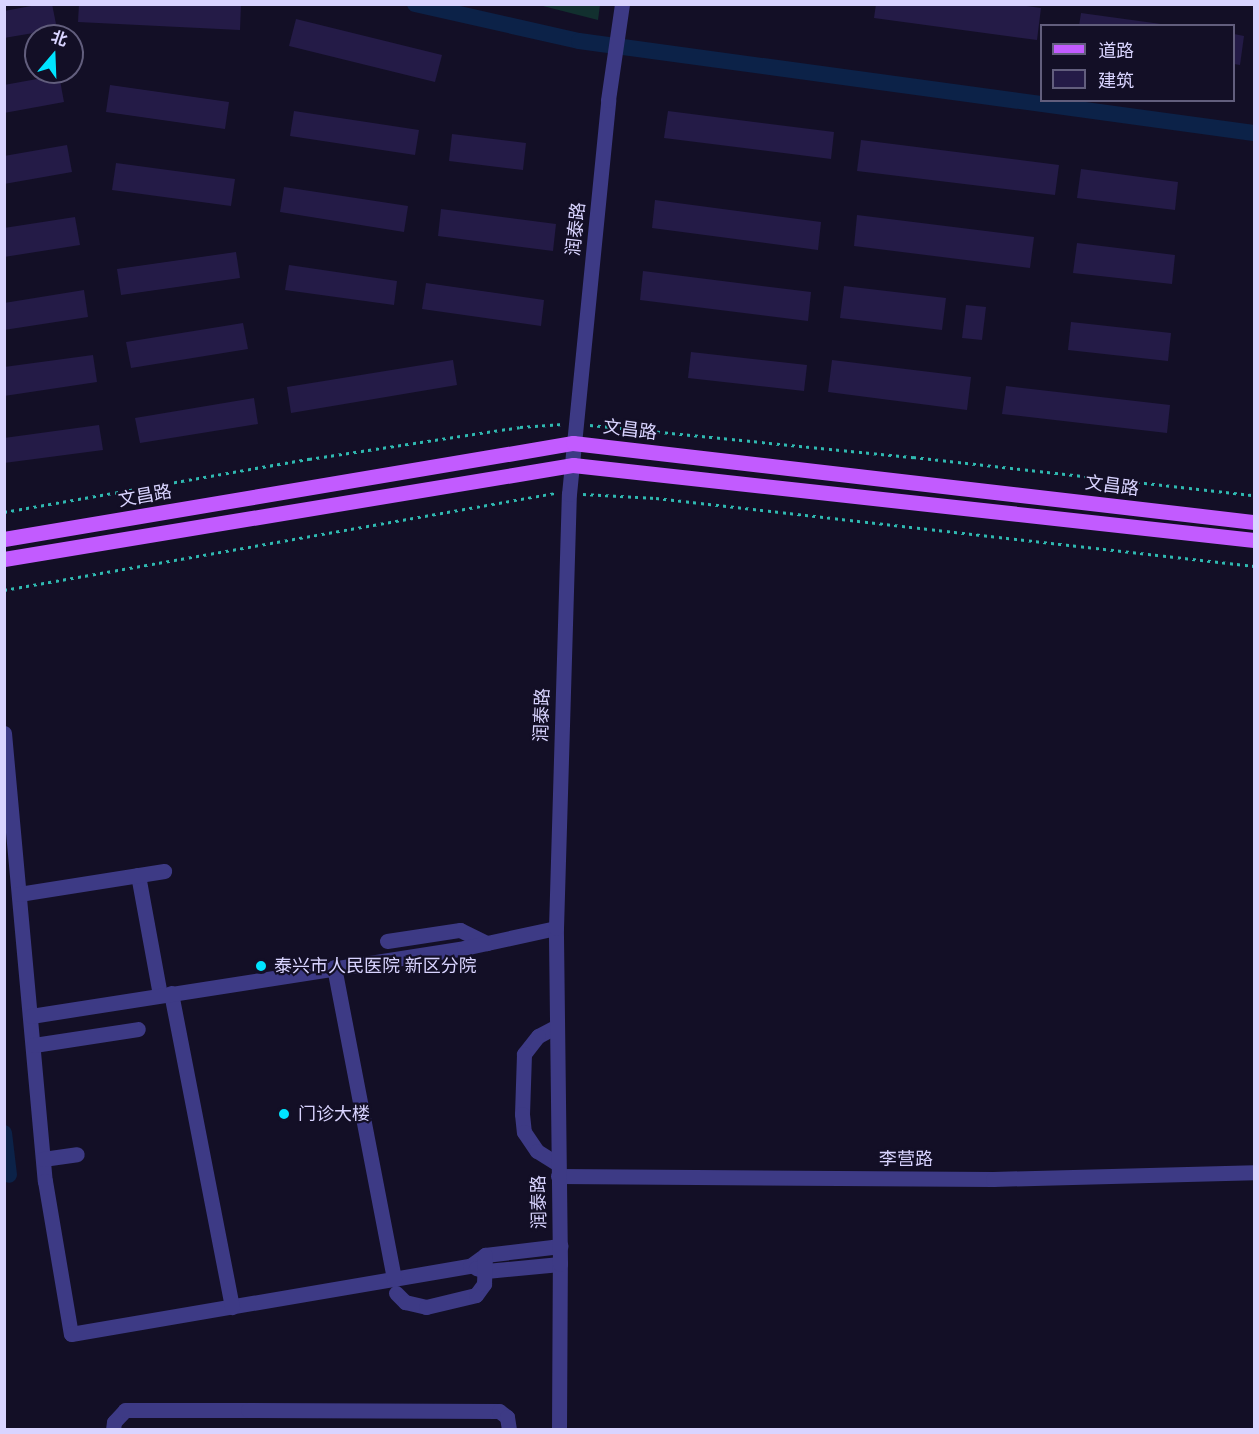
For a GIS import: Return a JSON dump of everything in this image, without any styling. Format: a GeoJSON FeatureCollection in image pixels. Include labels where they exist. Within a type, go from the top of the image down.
{"type":"FeatureCollection","features":[{"type":"Feature","properties":{"kind":"main road","name":"文昌路"},"geometry":{"type":"LineString","coordinates":[[4,539],[573,443],[1254,522]]}},
{"type":"Feature","properties":{"kind":"main road","name":"文昌路"},"geometry":{"type":"LineString","coordinates":[[4,559],[573,465],[1254,540]]}},
{"type":"Feature","properties":{"kind":"street","name":"润泰路"},"geometry":{"type":"LineString","coordinates":[[559,1430],[560,1246],[555,928],[569,494],[608,100],[621,9]]}},
{"type":"Feature","properties":{"kind":"street"},"geometry":{"type":"LineString","coordinates":[[4,733],[43,1159],[71,1334],[232,1307],[395,1286],[470,1266],[485,1255],[560,1246]]}},
{"type":"Feature","properties":{"kind":"street"},"geometry":{"type":"LineString","coordinates":[[19,894],[164,871]]}},
{"type":"Feature","properties":{"kind":"street"},"geometry":{"type":"LineString","coordinates":[[138,875],[166,994],[232,1307]]}},
{"type":"Feature","properties":{"kind":"street"},"geometry":{"type":"LineString","coordinates":[[31,1016],[487,943],[555,928]]}},
{"type":"Feature","properties":{"kind":"street"},"geometry":{"type":"LineString","coordinates":[[387,941],[460,930],[487,943]]}},
{"type":"Feature","properties":{"kind":"street"},"geometry":{"type":"LineString","coordinates":[[334,967],[395,1286],[405,1302],[426,1306],[476,1295],[484,1284],[485,1255]]}},
{"type":"Feature","properties":{"kind":"street"},"geometry":{"type":"LineString","coordinates":[[557,1026],[538,1036],[524,1053],[522,1114],[524,1132],[537,1151],[558,1170]]}},
{"type":"Feature","properties":{"kind":"street"},"geometry":{"type":"LineString","coordinates":[[34,1045],[138,1029]]}},
{"type":"Feature","properties":{"kind":"street"},"geometry":{"type":"LineString","coordinates":[[43,1159],[77,1154]]}},
{"type":"Feature","properties":{"kind":"street","name":"李营路"},"geometry":{"type":"LineString","coordinates":[[558,1170],[993,1179],[1254,1172]]}},
{"type":"Feature","properties":{"kind":"street"},"geometry":{"type":"LineString","coordinates":[[470,1266],[486,1271],[560,1264]]}},
{"type":"Feature","properties":{"kind":"street"},"geometry":{"type":"LineString","coordinates":[[113,1430],[114,1422],[125,1410],[499,1410],[507,1417],[508,1430]]}},
{"type":"Feature","properties":{"kind":"path"},"geometry":{"type":"LineString","coordinates":[[4,590],[549,492],[668,500],[1254,566]]}},
{"type":"Feature","properties":{"kind":"green space"},"geometry":{"type":"Polygon","coordinates":[[[539,5],[600,5],[598,20],[539,5]]]}},
{"type":"Feature","properties":{"kind":"building"},"geometry":{"type":"Polygon","coordinates":[[[52,4],[56,24],[24,24],[24,35],[4,38],[4,11],[52,4]]]}},
{"type":"Feature","properties":{"kind":"building"},"geometry":{"type":"Polygon","coordinates":[[[79,4],[241,4],[240,30],[78,22],[79,4]]]}},
{"type":"Feature","properties":{"kind":"building"},"geometry":{"type":"Polygon","coordinates":[[[876,4],[1013,4],[1041,8],[1037,40],[874,18],[876,4]]]}},
{"type":"Feature","properties":{"kind":"building"},"geometry":{"type":"Polygon","coordinates":[[[1081,13],[1161,24],[1079,24],[1081,13]]]}},
{"type":"Feature","properties":{"kind":"building"},"geometry":{"type":"Polygon","coordinates":[[[296,19],[442,55],[435,82],[289,46],[296,19]]]}},
{"type":"Feature","properties":{"kind":"building"},"geometry":{"type":"Polygon","coordinates":[[[1235,34],[1244,36],[1240,65],[1235,64],[1235,34]]]}},
{"type":"Feature","properties":{"kind":"building"},"geometry":{"type":"Polygon","coordinates":[[[24,81],[24,84],[61,84],[64,102],[4,113],[4,85],[24,81]]]}},
{"type":"Feature","properties":{"kind":"building"},"geometry":{"type":"Polygon","coordinates":[[[110,85],[229,102],[225,129],[106,112],[110,85]]]}},
{"type":"Feature","properties":{"kind":"building"},"geometry":{"type":"Polygon","coordinates":[[[294,111],[419,130],[415,155],[290,136],[294,111]]]}},
{"type":"Feature","properties":{"kind":"building"},"geometry":{"type":"Polygon","coordinates":[[[668,111],[834,132],[831,159],[664,138],[668,111]]]}},
{"type":"Feature","properties":{"kind":"building"},"geometry":{"type":"Polygon","coordinates":[[[452,134],[526,143],[523,170],[449,161],[452,134]]]}},
{"type":"Feature","properties":{"kind":"building"},"geometry":{"type":"Polygon","coordinates":[[[861,140],[1059,165],[1055,195],[857,171],[861,140]]]}},
{"type":"Feature","properties":{"kind":"building"},"geometry":{"type":"Polygon","coordinates":[[[67,145],[72,172],[4,184],[4,156],[67,145]]]}},
{"type":"Feature","properties":{"kind":"building"},"geometry":{"type":"Polygon","coordinates":[[[116,163],[235,179],[231,206],[112,190],[116,163]]]}},
{"type":"Feature","properties":{"kind":"building"},"geometry":{"type":"Polygon","coordinates":[[[1081,169],[1178,182],[1175,210],[1077,198],[1081,169]]]}},
{"type":"Feature","properties":{"kind":"building"},"geometry":{"type":"Polygon","coordinates":[[[284,187],[408,206],[404,232],[280,212],[284,187]]]}},
{"type":"Feature","properties":{"kind":"building"},"geometry":{"type":"Polygon","coordinates":[[[655,200],[821,222],[818,250],[652,228],[655,200]]]}},
{"type":"Feature","properties":{"kind":"building"},"geometry":{"type":"Polygon","coordinates":[[[441,209],[556,224],[553,251],[438,236],[441,209]]]}},
{"type":"Feature","properties":{"kind":"building"},"geometry":{"type":"Polygon","coordinates":[[[857,215],[1034,237],[1030,268],[854,246],[857,215]]]}},
{"type":"Feature","properties":{"kind":"building"},"geometry":{"type":"Polygon","coordinates":[[[75,217],[80,245],[4,257],[4,228],[75,217]]]}},
{"type":"Feature","properties":{"kind":"building"},"geometry":{"type":"Polygon","coordinates":[[[1077,243],[1175,255],[1172,284],[1073,273],[1077,243]]]}},
{"type":"Feature","properties":{"kind":"building"},"geometry":{"type":"Polygon","coordinates":[[[236,252],[240,278],[121,295],[117,269],[236,252]]]}},
{"type":"Feature","properties":{"kind":"building"},"geometry":{"type":"Polygon","coordinates":[[[289,265],[397,281],[394,305],[285,290],[289,265]]]}},
{"type":"Feature","properties":{"kind":"building"},"geometry":{"type":"Polygon","coordinates":[[[643,271],[811,292],[808,321],[640,300],[643,271]]]}},
{"type":"Feature","properties":{"kind":"building"},"geometry":{"type":"Polygon","coordinates":[[[426,283],[544,300],[541,326],[422,309],[426,283]]]}},
{"type":"Feature","properties":{"kind":"building"},"geometry":{"type":"Polygon","coordinates":[[[844,286],[946,298],[942,330],[840,318],[844,286]]]}},
{"type":"Feature","properties":{"kind":"building"},"geometry":{"type":"Polygon","coordinates":[[[84,290],[88,317],[4,330],[4,303],[84,290]]]}},
{"type":"Feature","properties":{"kind":"building"},"geometry":{"type":"Polygon","coordinates":[[[966,305],[986,307],[982,340],[962,338],[966,305]]]}},
{"type":"Feature","properties":{"kind":"building"},"geometry":{"type":"Polygon","coordinates":[[[1071,322],[1171,333],[1168,361],[1068,350],[1071,322]]]}},
{"type":"Feature","properties":{"kind":"building"},"geometry":{"type":"Polygon","coordinates":[[[243,323],[248,349],[131,368],[126,342],[243,323]]]}},
{"type":"Feature","properties":{"kind":"building"},"geometry":{"type":"Polygon","coordinates":[[[691,352],[807,365],[804,391],[688,378],[691,352]]]}},
{"type":"Feature","properties":{"kind":"building"},"geometry":{"type":"Polygon","coordinates":[[[93,355],[97,382],[4,396],[4,367],[93,355]]]}},
{"type":"Feature","properties":{"kind":"building"},"geometry":{"type":"Polygon","coordinates":[[[453,360],[457,385],[291,413],[287,387],[453,360]]]}},
{"type":"Feature","properties":{"kind":"building"},"geometry":{"type":"Polygon","coordinates":[[[832,360],[971,377],[967,410],[828,392],[832,360]]]}},
{"type":"Feature","properties":{"kind":"building"},"geometry":{"type":"Polygon","coordinates":[[[1006,386],[1170,405],[1167,433],[1002,414],[1006,386]]]}},
{"type":"Feature","properties":{"kind":"building"},"geometry":{"type":"Polygon","coordinates":[[[254,398],[258,424],[140,443],[135,418],[254,398]]]}},
{"type":"Feature","properties":{"kind":"building"},"geometry":{"type":"Polygon","coordinates":[[[99,425],[103,450],[4,463],[4,438],[99,425]]]}},
{"type":"Feature","properties":{"kind":"waterway"},"geometry":{"type":"LineString","coordinates":[[415,4],[579,41],[1254,133]]}},
{"type":"Feature","properties":{"kind":"waterway"},"geometry":{"type":"LineString","coordinates":[[4,1133],[9,1175]]}},
{"type":"Feature","properties":{"kind":"place","name":"泰兴市人民医院 新区分院"},"geometry":{"type":"Point","coordinates":[261,966]}},
{"type":"Feature","properties":{"kind":"place","name":"门诊大楼"},"geometry":{"type":"Point","coordinates":[284,1114]}}]}
